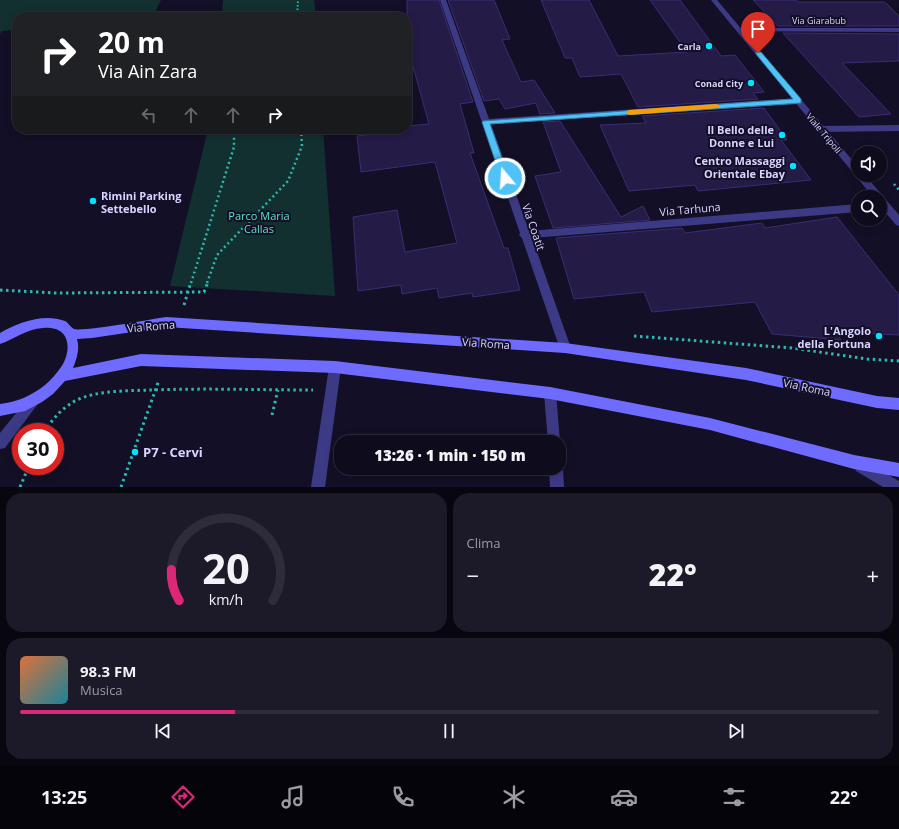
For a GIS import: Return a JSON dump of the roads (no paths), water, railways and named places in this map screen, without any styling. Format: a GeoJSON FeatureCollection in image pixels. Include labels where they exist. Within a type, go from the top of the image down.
{"type":"FeatureCollection","features":[{"type":"Feature","properties":{"kind":"main road","name":"Via Roma"},"geometry":{"type":"LineString","coordinates":[[70,334],[92,333],[166,322],[565,348],[746,374],[877,402],[899,404]]}},
{"type":"Feature","properties":{"kind":"main road"},"geometry":{"type":"LineString","coordinates":[[0,339],[20,328],[38,323],[54,323],[60,325],[70,334],[73,342],[73,353],[62,376],[49,389],[33,400],[19,406],[0,410]]}},
{"type":"Feature","properties":{"kind":"main road"},"geometry":{"type":"LineString","coordinates":[[62,376],[140,360],[335,367],[550,393],[710,424],[854,462],[899,470]]}},
{"type":"Feature","properties":{"kind":"street","name":"Via Coatit"},"geometry":{"type":"LineString","coordinates":[[443,0],[524,235],[565,348]]}},
{"type":"Feature","properties":{"kind":"street","name":"Viale Tripoli"},"geometry":{"type":"LineString","coordinates":[[714,0],[851,164]]}},
{"type":"Feature","properties":{"kind":"street","name":"Via Giarabub"},"geometry":{"type":"LineString","coordinates":[[739,29],[899,30]]}},
{"type":"Feature","properties":{"kind":"street"},"geometry":{"type":"LineString","coordinates":[[486,122],[798,101]]}},
{"type":"Feature","properties":{"kind":"street"},"geometry":{"type":"LineString","coordinates":[[822,129],[899,128]]}},
{"type":"Feature","properties":{"kind":"street","name":"Viale Tripoli"},"geometry":{"type":"LineString","coordinates":[[866,182],[872,190]]}},
{"type":"Feature","properties":{"kind":"street","name":"Via Tarhuna"},"geometry":{"type":"LineString","coordinates":[[524,235],[851,209]]}},
{"type":"Feature","properties":{"kind":"street"},"geometry":{"type":"LineString","coordinates":[[887,209],[899,222]]}},
{"type":"Feature","properties":{"kind":"street"},"geometry":{"type":"LineString","coordinates":[[318,487],[335,367]]}},
{"type":"Feature","properties":{"kind":"street"},"geometry":{"type":"LineString","coordinates":[[550,393],[553,435]]}},
{"type":"Feature","properties":{"kind":"street"},"geometry":{"type":"LineString","coordinates":[[0,444],[33,400]]}},
{"type":"Feature","properties":{"kind":"street"},"geometry":{"type":"LineString","coordinates":[[854,462],[896,487]]}},
{"type":"Feature","properties":{"kind":"street"},"geometry":{"type":"LineString","coordinates":[[556,475],[557,487]]}},
{"type":"Feature","properties":{"kind":"place","name":"Carla"},"geometry":{"type":"Point","coordinates":[709,46]}},
{"type":"Feature","properties":{"kind":"place","name":"Conad City"},"geometry":{"type":"Point","coordinates":[751,83]}},
{"type":"Feature","properties":{"kind":"place","name":"Il Bello delle Donne e Lui"},"geometry":{"type":"Point","coordinates":[782,135]}},
{"type":"Feature","properties":{"kind":"place","name":"Centro Massaggi Orientale Ebay"},"geometry":{"type":"Point","coordinates":[793,166]}},
{"type":"Feature","properties":{"kind":"place","name":"Rimini Parking Settebello"},"geometry":{"type":"Point","coordinates":[93,201]}},
{"type":"Feature","properties":{"kind":"place","name":"L'Angolo della Fortuna"},"geometry":{"type":"Point","coordinates":[879,336]}},
{"type":"Feature","properties":{"kind":"place","name":"P7 - Cervi"},"geometry":{"type":"Point","coordinates":[135,452]}},
{"type":"Feature","properties":{"kind":"park label","name":"Parco Maria Callas"},"geometry":{"type":"Point","coordinates":[259,221]}}]}
